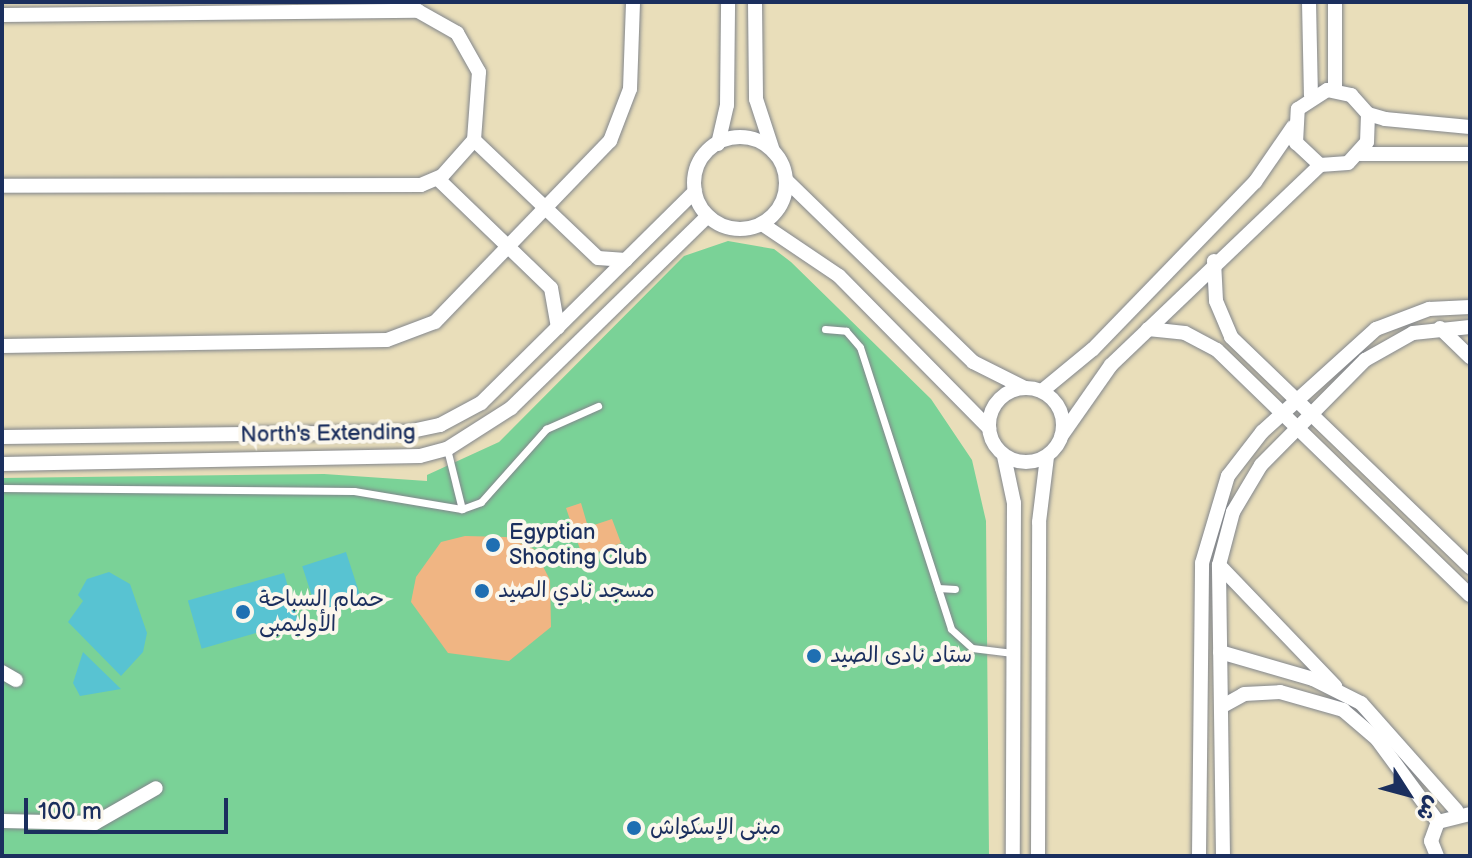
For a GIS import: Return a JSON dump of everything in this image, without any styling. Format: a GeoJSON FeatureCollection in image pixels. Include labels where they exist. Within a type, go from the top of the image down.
{"type":"FeatureCollection","features":[{"type":"Feature","properties":{"kind":"street"},"geometry":{"type":"LineString","coordinates":[[2,346],[387,340],[449,312],[548,208],[619,125],[630,89],[633,2]]}},
{"type":"Feature","properties":{"kind":"street"},"geometry":{"type":"LineString","coordinates":[[718,144],[727,105],[728,2]]}},
{"type":"Feature","properties":{"kind":"street"},"geometry":{"type":"LineString","coordinates":[[755,2],[756,99],[786,180],[973,362],[1025,388],[1042,391],[1062,414],[1062,435]]}},
{"type":"Feature","properties":{"kind":"street"},"geometry":{"type":"LineString","coordinates":[[1042,391],[1093,349],[1255,182],[1293,127],[1311,95],[1309,2]]}},
{"type":"Feature","properties":{"kind":"street"},"geometry":{"type":"LineString","coordinates":[[1335,2],[1335,89]]}},
{"type":"Feature","properties":{"kind":"street"},"geometry":{"type":"LineString","coordinates":[[2,15],[418,11],[445,23],[474,58],[474,140],[438,179],[404,187],[2,186]]}},
{"type":"Feature","properties":{"kind":"street"},"geometry":{"type":"LineString","coordinates":[[1311,95],[1335,89]]}},
{"type":"Feature","properties":{"kind":"street"},"geometry":{"type":"LineString","coordinates":[[1335,89],[1368,114],[1470,127]]}},
{"type":"Feature","properties":{"kind":"street"},"geometry":{"type":"LineString","coordinates":[[1360,154],[1369,135],[1368,114]]}},
{"type":"Feature","properties":{"kind":"street"},"geometry":{"type":"LineString","coordinates":[[1293,127],[1300,151],[1320,165],[1341,165],[1360,154],[1470,154]]}},
{"type":"Feature","properties":{"kind":"street"},"geometry":{"type":"LineString","coordinates":[[8,464],[7,437],[407,432],[440,425],[481,403],[695,191],[702,159],[718,144],[740,138],[773,151]]}},
{"type":"Feature","properties":{"kind":"street"},"geometry":{"type":"LineString","coordinates":[[474,140],[598,258],[626,260]]}},
{"type":"Feature","properties":{"kind":"street"},"geometry":{"type":"LineString","coordinates":[[1038,856],[1038,652],[1047,457],[1111,365],[1214,261],[1320,165]]}},
{"type":"Feature","properties":{"kind":"street"},"geometry":{"type":"LineString","coordinates":[[438,179],[556,297],[558,327]]}},
{"type":"Feature","properties":{"kind":"street"},"geometry":{"type":"LineString","coordinates":[[695,191],[708,216],[734,229],[762,224],[783,201],[786,180]]}},
{"type":"Feature","properties":{"kind":"street","name":"North's Extending"},"geometry":{"type":"LineString","coordinates":[[8,464],[420,456],[447,449],[511,408],[708,216]]}},
{"type":"Feature","properties":{"kind":"street"},"geometry":{"type":"LineString","coordinates":[[762,224],[831,269],[989,428],[1004,456],[1014,503],[1013,856]]}},
{"type":"Feature","properties":{"kind":"street"},"geometry":{"type":"LineString","coordinates":[[1214,261],[1216,301],[1231,337],[1470,567]]}},
{"type":"Feature","properties":{"kind":"street"},"geometry":{"type":"LineString","coordinates":[[1199,856],[1206,533],[1228,476],[1282,413],[1376,329],[1429,309],[1470,307]]}},
{"type":"Feature","properties":{"kind":"street"},"geometry":{"type":"LineString","coordinates":[[1223,856],[1219,565],[1245,487],[1297,428],[1387,344],[1440,328],[1470,327]]}},
{"type":"Feature","properties":{"kind":"street"},"geometry":{"type":"LineString","coordinates":[[1440,328],[1470,357]]}},
{"type":"Feature","properties":{"kind":"street"},"geometry":{"type":"LineString","coordinates":[[1148,329],[1202,340],[1470,595]]}},
{"type":"Feature","properties":{"kind":"street"},"geometry":{"type":"LineString","coordinates":[[989,428],[995,405],[1025,388]]}},
{"type":"Feature","properties":{"kind":"street"},"geometry":{"type":"LineString","coordinates":[[440,425],[447,449]]}},
{"type":"Feature","properties":{"kind":"street"},"geometry":{"type":"LineString","coordinates":[[1004,456],[1025,463],[1047,457]]}},
{"type":"Feature","properties":{"kind":"street"},"geometry":{"type":"LineString","coordinates":[[1219,565],[1338,689],[1382,720],[1463,813],[1438,822]]}},
{"type":"Feature","properties":{"kind":"street"},"geometry":{"type":"LineString","coordinates":[[1014,653],[1038,652]]}},
{"type":"Feature","properties":{"kind":"street"},"geometry":{"type":"LineString","coordinates":[[1220,652],[1258,668],[1338,689]]}},
{"type":"Feature","properties":{"kind":"street"},"geometry":{"type":"LineString","coordinates":[[1258,668],[1258,693]]}},
{"type":"Feature","properties":{"kind":"street"},"geometry":{"type":"LineString","coordinates":[[2,672],[16,680]]}},
{"type":"Feature","properties":{"kind":"street"},"geometry":{"type":"LineString","coordinates":[[1221,707],[1258,693],[1302,694],[1361,723],[1438,822]]}},
{"type":"Feature","properties":{"kind":"street"},"geometry":{"type":"LineString","coordinates":[[2,821],[95,823],[156,788]]}},
{"type":"Feature","properties":{"kind":"street"},"geometry":{"type":"LineString","coordinates":[[1430,853],[1438,822]]}},
{"type":"Feature","properties":{"kind":"lane"},"geometry":{"type":"LineString","coordinates":[[825,329],[846,331],[860,347],[938,588],[960,641],[1014,653]]}},
{"type":"Feature","properties":{"kind":"lane"},"geometry":{"type":"LineString","coordinates":[[2,488],[354,491],[462,509],[481,502],[546,429],[598,406]]}},
{"type":"Feature","properties":{"kind":"lane"},"geometry":{"type":"LineString","coordinates":[[447,449],[462,509]]}},
{"type":"Feature","properties":{"kind":"lane"},"geometry":{"type":"LineString","coordinates":[[938,588],[955,589]]}},
{"type":"Feature","properties":{"kind":"green space","name":"Egyptian Shooting Club"},"geometry":{"type":"Polygon","coordinates":[[[728,241],[774,249],[791,262],[931,399],[972,460],[986,521],[989,856],[2,856],[2,478],[324,474],[427,481],[427,475],[499,442],[684,256],[728,241]]]}},
{"type":"Feature","properties":{"kind":"water"},"geometry":{"type":"Polygon","coordinates":[[[346,552],[362,601],[318,615],[302,566],[346,552]]]}},
{"type":"Feature","properties":{"kind":"water"},"geometry":{"type":"Polygon","coordinates":[[[109,572],[130,584],[147,633],[143,652],[121,676],[68,622],[83,601],[78,595],[87,579],[109,572]]]}},
{"type":"Feature","properties":{"kind":"water","name":"حمام السباحة الأوليمبى"},"geometry":{"type":"Polygon","coordinates":[[[284,573],[298,621],[202,649],[188,601],[284,573]]]}},
{"type":"Feature","properties":{"kind":"water"},"geometry":{"type":"Polygon","coordinates":[[[83,652],[121,689],[80,696],[73,683],[83,652]]]}},
{"type":"Feature","properties":{"kind":"building"},"geometry":{"type":"Polygon","coordinates":[[[581,503],[588,527],[612,519],[621,543],[583,558],[566,508],[581,503]]]}},
{"type":"Feature","properties":{"kind":"building","name":"مسجد نادي الصيد"},"geometry":{"type":"Polygon","coordinates":[[[465,536],[506,537],[534,549],[550,580],[551,627],[509,661],[448,653],[411,602],[416,577],[441,542],[465,536]]]}},
{"type":"Feature","properties":{"kind":"place","name":"Egyptian Shooting Club"},"geometry":{"type":"Point","coordinates":[493,545]}},
{"type":"Feature","properties":{"kind":"place","name":"مسجد نادي الصيد"},"geometry":{"type":"Point","coordinates":[482,591]}},
{"type":"Feature","properties":{"kind":"place","name":"حمام السباحة الأوليمبى"},"geometry":{"type":"Point","coordinates":[243,612]}},
{"type":"Feature","properties":{"kind":"place","name":"ستاد نادى الصيد"},"geometry":{"type":"Point","coordinates":[814,656]}},
{"type":"Feature","properties":{"kind":"place","name":"مبنى الإسكواش"},"geometry":{"type":"Point","coordinates":[634,828]}}]}
